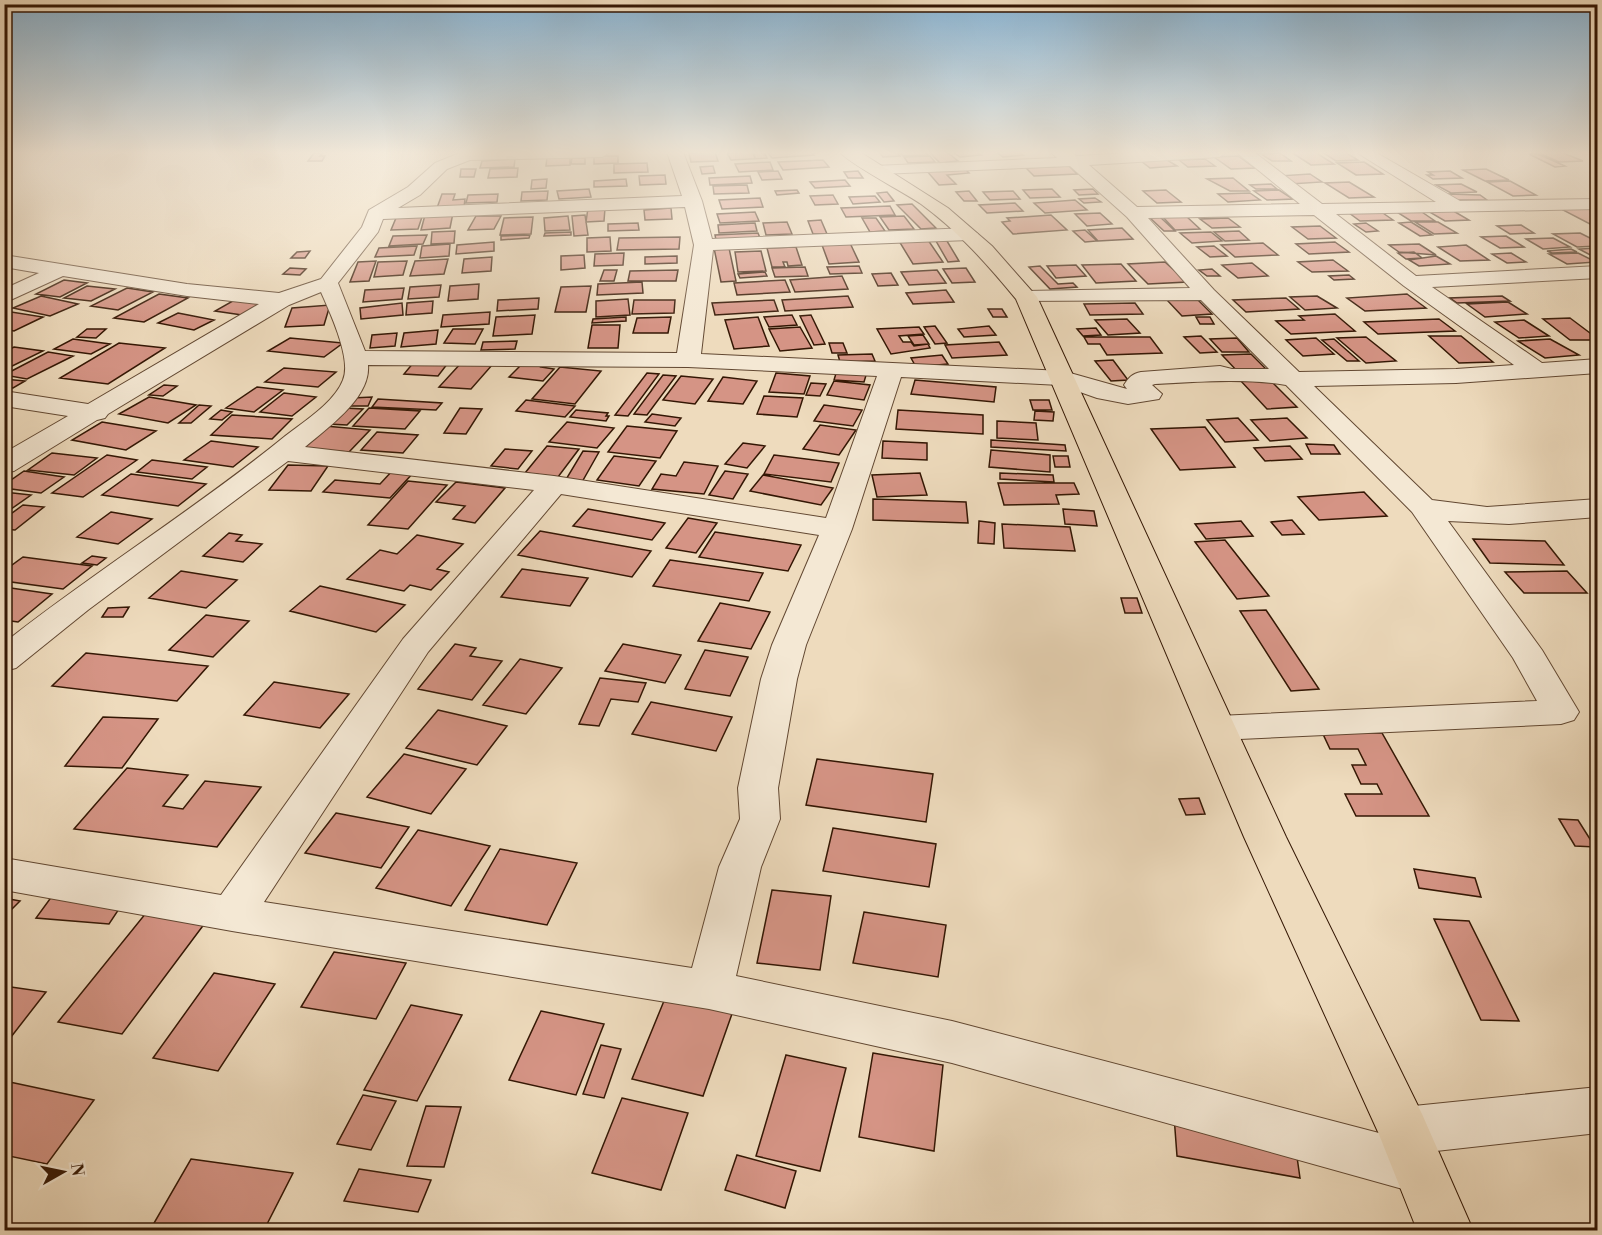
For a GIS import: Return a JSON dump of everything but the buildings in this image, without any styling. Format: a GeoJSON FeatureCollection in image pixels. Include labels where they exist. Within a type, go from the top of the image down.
{"type":"FeatureCollection","features":[{"type":"Feature","properties":{"kind":"main road"},"geometry":{"type":"LineString","coordinates":[[936,210],[969,234],[1026,297],[1265,837],[1411,1149],[1445,1230]]}},
{"type":"Feature","properties":{"kind":"street"},"geometry":{"type":"LineString","coordinates":[[4,465],[96,413],[281,300],[328,283],[371,228],[375,214],[383,210]]}},
{"type":"Feature","properties":{"kind":"street"},"geometry":{"type":"LineString","coordinates":[[375,214],[482,210]]}},
{"type":"Feature","properties":{"kind":"street"},"geometry":{"type":"LineString","coordinates":[[688,360],[704,245],[695,210]]}},
{"type":"Feature","properties":{"kind":"street"},"geometry":{"type":"LineString","coordinates":[[1129,210],[1207,294],[1422,506],[1530,657],[1562,712],[1218,728]]}},
{"type":"Feature","properties":{"kind":"street"},"geometry":{"type":"LineString","coordinates":[[1133,213],[1287,210]]}},
{"type":"Feature","properties":{"kind":"street"},"geometry":{"type":"LineString","coordinates":[[1317,210],[1411,282],[1538,370]]}},
{"type":"Feature","properties":{"kind":"street"},"geometry":{"type":"LineString","coordinates":[[704,245],[969,234]]}},
{"type":"Feature","properties":{"kind":"street"},"geometry":{"type":"LineString","coordinates":[[4,261],[281,300]]}},
{"type":"Feature","properties":{"kind":"street"},"geometry":{"type":"LineString","coordinates":[[4,297],[60,270]]}},
{"type":"Feature","properties":{"kind":"street"},"geometry":{"type":"LineString","coordinates":[[1411,282],[1598,272]]}},
{"type":"Feature","properties":{"kind":"street"},"geometry":{"type":"LineString","coordinates":[[4,660],[84,597],[282,452],[345,396],[356,379],[356,358],[328,283]]}},
{"type":"Feature","properties":{"kind":"street"},"geometry":{"type":"LineString","coordinates":[[1026,297],[1207,294]]}},
{"type":"Feature","properties":{"kind":"street"},"geometry":{"type":"LineString","coordinates":[[356,358],[688,360],[1063,378],[1121,397],[1137,398],[1150,394],[1136,385],[1141,379],[1155,377],[1220,373],[1232,376],[1274,376],[1292,379],[1456,376],[1598,366]]}},
{"type":"Feature","properties":{"kind":"street"},"geometry":{"type":"LineString","coordinates":[[709,990],[740,867],[760,819],[758,788],[778,679],[789,645],[837,529],[891,370]]}},
{"type":"Feature","properties":{"kind":"street"},"geometry":{"type":"LineString","coordinates":[[4,398],[96,413]]}},
{"type":"Feature","properties":{"kind":"street"},"geometry":{"type":"LineString","coordinates":[[282,452],[554,484],[837,529]]}},
{"type":"Feature","properties":{"kind":"street"},"geometry":{"type":"LineString","coordinates":[[232,914],[415,646],[554,484]]}},
{"type":"Feature","properties":{"kind":"street"},"geometry":{"type":"LineString","coordinates":[[1422,506],[1446,514],[1472,517],[1598,508]]}},
{"type":"Feature","properties":{"kind":"street"},"geometry":{"type":"LineString","coordinates":[[4,874],[232,914],[709,990],[952,1042],[1411,1149],[1598,1110]]}}]}
